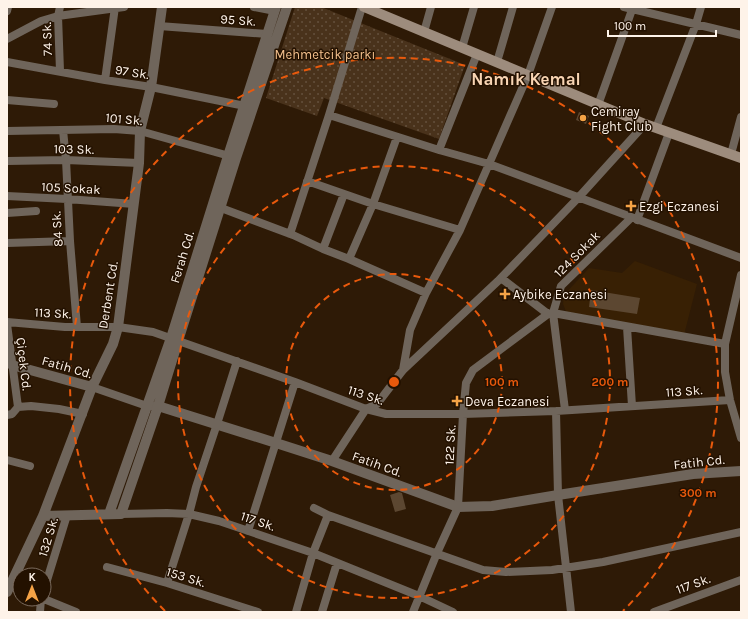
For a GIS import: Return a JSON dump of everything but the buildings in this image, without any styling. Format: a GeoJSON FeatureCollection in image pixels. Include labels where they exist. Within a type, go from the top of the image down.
{"type":"FeatureCollection","features":[{"type":"Feature","properties":{"kind":"main road"},"geometry":{"type":"LineString","coordinates":[[363,7],[645,124],[736,156]]}},
{"type":"Feature","properties":{"kind":"street"},"geometry":{"type":"LineString","coordinates":[[7,11],[8,7]]}},
{"type":"Feature","properties":{"kind":"street","name":"74 Sk."},"geometry":{"type":"LineString","coordinates":[[60,7],[58,16],[60,71]]}},
{"type":"Feature","properties":{"kind":"street"},"geometry":{"type":"LineString","coordinates":[[7,39],[41,21],[58,16],[124,7]]}},
{"type":"Feature","properties":{"kind":"street","name":"Derbent Cd."},"geometry":{"type":"LineString","coordinates":[[8,589],[43,516],[92,388],[113,344],[118,327],[139,163],[140,131],[151,87],[162,7]]}},
{"type":"Feature","properties":{"kind":"street"},"geometry":{"type":"LineString","coordinates":[[254,7],[275,9]]}},
{"type":"Feature","properties":{"kind":"street","name":"Ferah Cd."},"geometry":{"type":"LineString","coordinates":[[248,107],[287,7]]}},
{"type":"Feature","properties":{"kind":"street"},"geometry":{"type":"LineString","coordinates":[[290,234],[363,7]]}},
{"type":"Feature","properties":{"kind":"street"},"geometry":{"type":"LineString","coordinates":[[424,32],[431,7]]}},
{"type":"Feature","properties":{"kind":"street"},"geometry":{"type":"LineString","coordinates":[[462,48],[474,7]]}},
{"type":"Feature","properties":{"kind":"street"},"geometry":{"type":"LineString","coordinates":[[497,62],[513,7]]}},
{"type":"Feature","properties":{"kind":"street"},"geometry":{"type":"LineString","coordinates":[[403,370],[410,330],[426,292],[460,230],[528,75],[552,7]]}},
{"type":"Feature","properties":{"kind":"street"},"geometry":{"type":"LineString","coordinates":[[656,128],[696,24],[700,7]]}},
{"type":"Feature","properties":{"kind":"street"},"geometry":{"type":"LineString","coordinates":[[105,80],[115,8]]}},
{"type":"Feature","properties":{"kind":"street"},"geometry":{"type":"LineString","coordinates":[[598,105],[629,8],[741,35]]}},
{"type":"Feature","properties":{"kind":"street","name":"Ferah Cd."},"geometry":{"type":"LineString","coordinates":[[121,514],[158,406],[174,340],[248,107],[275,9]]}},
{"type":"Feature","properties":{"kind":"street","name":"95 Sk."},"geometry":{"type":"LineString","coordinates":[[159,26],[267,34]]}},
{"type":"Feature","properties":{"kind":"street"},"geometry":{"type":"LineString","coordinates":[[439,150],[477,54]]}},
{"type":"Feature","properties":{"kind":"street","name":"97 Sk."},"geometry":{"type":"LineString","coordinates":[[7,62],[151,87],[248,107]]}},
{"type":"Feature","properties":{"kind":"street"},"geometry":{"type":"LineString","coordinates":[[7,100],[54,104]]}},
{"type":"Feature","properties":{"kind":"street"},"geometry":{"type":"LineString","coordinates":[[329,115],[396,137],[489,164],[741,258]]}},
{"type":"Feature","properties":{"kind":"street"},"geometry":{"type":"LineString","coordinates":[[736,156],[741,117]]}},
{"type":"Feature","properties":{"kind":"street"},"geometry":{"type":"LineString","coordinates":[[332,461],[366,409],[377,404],[403,370],[501,278],[578,198],[645,124]]}},
{"type":"Feature","properties":{"kind":"street","name":"101 Sk."},"geometry":{"type":"LineString","coordinates":[[7,131],[114,129],[140,131],[232,157]]}},
{"type":"Feature","properties":{"kind":"street","name":"84 Sk."},"geometry":{"type":"LineString","coordinates":[[63,130],[77,327]]}},
{"type":"Feature","properties":{"kind":"street"},"geometry":{"type":"LineString","coordinates":[[634,219],[669,133]]}},
{"type":"Feature","properties":{"kind":"street"},"geometry":{"type":"LineString","coordinates":[[349,259],[373,204],[396,137]]}},
{"type":"Feature","properties":{"kind":"street","name":"Ferah Cd."},"geometry":{"type":"LineString","coordinates":[[109,514],[148,406],[174,340],[221,208],[232,157]]}},
{"type":"Feature","properties":{"kind":"street","name":"103 Sk."},"geometry":{"type":"LineString","coordinates":[[7,161],[66,160],[139,163]]}},
{"type":"Feature","properties":{"kind":"street"},"geometry":{"type":"LineString","coordinates":[[307,181],[373,204],[460,230]]}},
{"type":"Feature","properties":{"kind":"street"},"geometry":{"type":"LineString","coordinates":[[324,249],[344,194]]}},
{"type":"Feature","properties":{"kind":"street","name":"105 Sokak"},"geometry":{"type":"LineString","coordinates":[[7,196],[134,204]]}},
{"type":"Feature","properties":{"kind":"street"},"geometry":{"type":"LineString","coordinates":[[221,208],[290,234],[426,292]]}},
{"type":"Feature","properties":{"kind":"street"},"geometry":{"type":"LineString","coordinates":[[7,213],[36,211]]}},
{"type":"Feature","properties":{"kind":"street","name":"124 Sokak"},"geometry":{"type":"LineString","coordinates":[[565,410],[550,314],[561,286],[634,219]]}},
{"type":"Feature","properties":{"kind":"street"},"geometry":{"type":"LineString","coordinates":[[7,243],[70,241]]}},
{"type":"Feature","properties":{"kind":"street"},"geometry":{"type":"LineString","coordinates":[[741,275],[725,344],[724,372],[741,438]]}},
{"type":"Feature","properties":{"kind":"street"},"geometry":{"type":"LineString","coordinates":[[501,278],[550,314],[725,344]]}},
{"type":"Feature","properties":{"kind":"street","name":"122 Sk."},"geometry":{"type":"LineString","coordinates":[[413,612],[458,507],[466,383],[473,370],[550,314]]}},
{"type":"Feature","properties":{"kind":"street","name":"113 Sk."},"geometry":{"type":"LineString","coordinates":[[7,323],[77,327],[118,327],[153,332],[237,361],[366,409],[386,414],[463,414],[556,411],[730,400]]}},
{"type":"Feature","properties":{"kind":"street","name":"Çiçek Cd."},"geometry":{"type":"LineString","coordinates":[[7,323],[18,407]]}},
{"type":"Feature","properties":{"kind":"street"},"geometry":{"type":"LineString","coordinates":[[627,326],[632,406]]}},
{"type":"Feature","properties":{"kind":"street"},"geometry":{"type":"LineString","coordinates":[[167,583],[196,487],[237,361]]}},
{"type":"Feature","properties":{"kind":"street","name":"Fatih Cd."},"geometry":{"type":"LineString","coordinates":[[12,365],[148,406],[158,406],[217,424],[332,461],[458,507],[492,506],[558,494],[693,474],[741,471]]}},
{"type":"Feature","properties":{"kind":"street"},"geometry":{"type":"LineString","coordinates":[[248,531],[295,382]]}},
{"type":"Feature","properties":{"kind":"street"},"geometry":{"type":"LineString","coordinates":[[7,415],[12,414],[18,407],[31,406],[59,409],[83,414]]}},
{"type":"Feature","properties":{"kind":"street"},"geometry":{"type":"LineString","coordinates":[[556,411],[558,494],[570,612]]}},
{"type":"Feature","properties":{"kind":"street"},"geometry":{"type":"LineString","coordinates":[[7,460],[30,466]]}},
{"type":"Feature","properties":{"kind":"street"},"geometry":{"type":"LineString","coordinates":[[314,508],[328,515],[483,570],[506,572],[552,570],[603,562],[741,532]]}},
{"type":"Feature","properties":{"kind":"street","name":"117 Sk."},"geometry":{"type":"LineString","coordinates":[[43,516],[189,514],[219,521],[313,553],[419,596],[453,612]]}},
{"type":"Feature","properties":{"kind":"street","name":"132 Sk."},"geometry":{"type":"LineString","coordinates":[[51,567],[67,515]]}},
{"type":"Feature","properties":{"kind":"street"},"geometry":{"type":"LineString","coordinates":[[296,612],[313,553],[328,515]]}},
{"type":"Feature","properties":{"kind":"street"},"geometry":{"type":"LineString","coordinates":[[322,612],[337,563]]}},
{"type":"Feature","properties":{"kind":"street","name":"153 Sk."},"geometry":{"type":"LineString","coordinates":[[107,567],[167,583],[258,612]]}},
{"type":"Feature","properties":{"kind":"street","name":"117 Sk."},"geometry":{"type":"LineString","coordinates":[[654,612],[741,580]]}},
{"type":"Feature","properties":{"kind":"street"},"geometry":{"type":"LineString","coordinates":[[52,603],[76,612]]}},
{"type":"Feature","properties":{"kind":"shaded area"},"geometry":{"type":"Polygon","coordinates":[[[635,261],[697,284],[684,335],[567,314],[563,304],[564,295],[589,268],[622,273],[635,261]]]}},
{"type":"Feature","properties":{"kind":"green space","name":"Mehmetcik parkı"},"geometry":{"type":"Polygon","coordinates":[[[295,7],[321,7],[465,65],[439,139],[324,98],[317,116],[266,98],[295,7]]]}},
{"type":"Feature","properties":{"kind":"place","name":"Cemiray Fight Club"},"geometry":{"type":"Point","coordinates":[583,118]}},
{"type":"Feature","properties":{"kind":"place","name":"Ezgi Eczanesi"},"geometry":{"type":"Point","coordinates":[631,206]}},
{"type":"Feature","properties":{"kind":"place","name":"Aybike Eczanesi"},"geometry":{"type":"Point","coordinates":[505,294]}},
{"type":"Feature","properties":{"kind":"place","name":"Deva Eczanesi"},"geometry":{"type":"Point","coordinates":[457,401]}},
{"type":"Feature","properties":{"kind":"district","name":"Namık Kemal"},"geometry":{"type":"Point","coordinates":[526,79]}}]}
